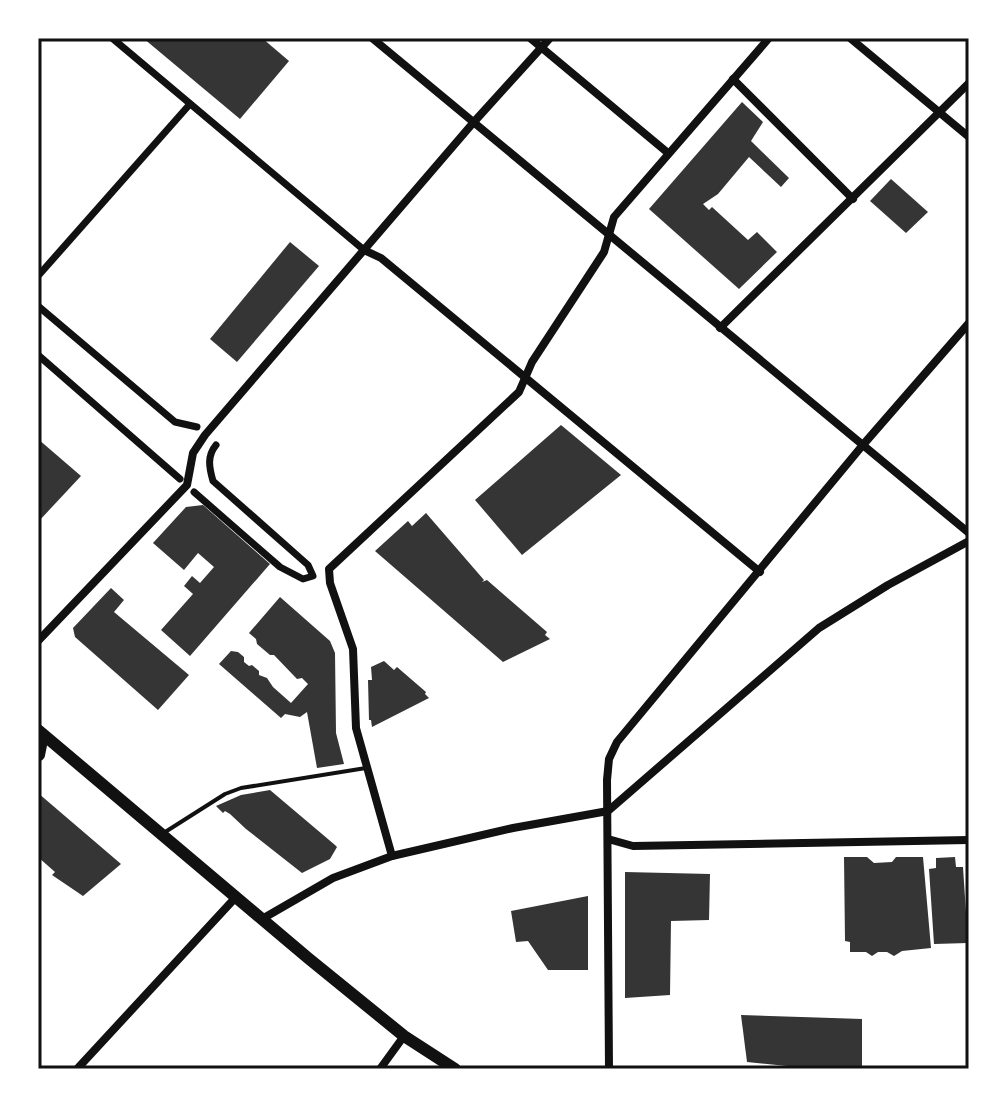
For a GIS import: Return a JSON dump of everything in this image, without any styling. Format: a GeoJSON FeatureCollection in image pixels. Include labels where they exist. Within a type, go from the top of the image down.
{"type":"FeatureCollection","features":[{"type":"Feature","properties":{"kind":"main road"},"geometry":{"type":"LineString","coordinates":[[38,731],[38,756]]}},
{"type":"Feature","properties":{"kind":"main road"},"geometry":{"type":"LineString","coordinates":[[38,731],[404,1036],[455,1069]]}},
{"type":"Feature","properties":{"kind":"street"},"geometry":{"type":"LineString","coordinates":[[112,38],[364,250],[381,258],[760,572]]}},
{"type":"Feature","properties":{"kind":"street"},"geometry":{"type":"LineString","coordinates":[[372,38],[969,533]]}},
{"type":"Feature","properties":{"kind":"street"},"geometry":{"type":"LineString","coordinates":[[530,38],[668,153]]}},
{"type":"Feature","properties":{"kind":"street"},"geometry":{"type":"LineString","coordinates":[[38,641],[187,485],[193,453],[199,444],[473,123],[550,38]]}},
{"type":"Feature","properties":{"kind":"street"},"geometry":{"type":"LineString","coordinates":[[392,856],[356,728],[353,649],[328,575],[332,563],[519,392],[532,362],[604,252],[614,217],[769,38]]}},
{"type":"Feature","properties":{"kind":"street"},"geometry":{"type":"LineString","coordinates":[[850,38],[969,137]]}},
{"type":"Feature","properties":{"kind":"street"},"geometry":{"type":"LineString","coordinates":[[733,79],[853,199]]}},
{"type":"Feature","properties":{"kind":"street"},"geometry":{"type":"LineString","coordinates":[[720,328],[969,83]]}},
{"type":"Feature","properties":{"kind":"street"},"geometry":{"type":"LineString","coordinates":[[38,276],[190,104]]}},
{"type":"Feature","properties":{"kind":"street"},"geometry":{"type":"LineString","coordinates":[[38,306],[175,422],[197,427]]}},
{"type":"Feature","properties":{"kind":"street"},"geometry":{"type":"LineString","coordinates":[[609,1069],[609,759],[617,742],[862,446],[969,323]]}},
{"type":"Feature","properties":{"kind":"street"},"geometry":{"type":"LineString","coordinates":[[38,355],[180,479]]}},
{"type":"Feature","properties":{"kind":"street"},"geometry":{"type":"LineString","coordinates":[[194,492],[280,567],[303,579],[313,576],[308,565],[213,481],[209,469],[210,453],[216,445]]}},
{"type":"Feature","properties":{"kind":"street"},"geometry":{"type":"LineString","coordinates":[[262,919],[333,878],[392,856],[513,828],[608,811],[819,628],[888,585],[969,541]]}},
{"type":"Feature","properties":{"kind":"street"},"geometry":{"type":"LineString","coordinates":[[608,839],[633,846],[969,840]]}},
{"type":"Feature","properties":{"kind":"street"},"geometry":{"type":"LineString","coordinates":[[77,1069],[236,897]]}},
{"type":"Feature","properties":{"kind":"street"},"geometry":{"type":"LineString","coordinates":[[380,1069],[404,1036]]}},
{"type":"Feature","properties":{"kind":"lane"},"geometry":{"type":"LineString","coordinates":[[160,835],[225,794],[241,788],[366,768]]}},
{"type":"Feature","properties":{"kind":"building"},"geometry":{"type":"Polygon","coordinates":[[[143,38],[262,38],[289,61],[240,119],[143,38]]]}},
{"type":"Feature","properties":{"kind":"building"},"geometry":{"type":"Polygon","coordinates":[[[742,102],[763,122],[751,141],[789,178],[781,187],[749,157],[718,194],[703,204],[709,210],[712,207],[748,240],[757,232],[777,252],[739,289],[649,209],[742,102]]]}},
{"type":"Feature","properties":{"kind":"building"},"geometry":{"type":"Polygon","coordinates":[[[891,179],[928,212],[906,233],[870,201],[891,179]]]}},
{"type":"Feature","properties":{"kind":"building"},"geometry":{"type":"Polygon","coordinates":[[[290,242],[319,266],[237,362],[210,339],[290,242]]]}},
{"type":"Feature","properties":{"kind":"building"},"geometry":{"type":"Polygon","coordinates":[[[561,425],[621,475],[522,555],[475,500],[561,425]]]}},
{"type":"Feature","properties":{"kind":"building"},"geometry":{"type":"Polygon","coordinates":[[[38,439],[81,476],[38,522],[38,439]]]}},
{"type":"Feature","properties":{"kind":"building"},"geometry":{"type":"Polygon","coordinates":[[[203,505],[270,564],[190,656],[161,630],[193,594],[184,586],[192,576],[200,583],[214,567],[198,553],[184,570],[153,543],[186,507],[203,505]]]}},
{"type":"Feature","properties":{"kind":"building"},"geometry":{"type":"Polygon","coordinates":[[[426,513],[484,580],[482,582],[487,580],[547,632],[545,635],[550,639],[503,662],[375,551],[408,521],[412,526],[426,513]]]}},
{"type":"Feature","properties":{"kind":"building"},"geometry":{"type":"Polygon","coordinates":[[[111,588],[124,600],[114,612],[189,675],[158,710],[75,637],[73,628],[111,588]]]}},
{"type":"Feature","properties":{"kind":"building"},"geometry":{"type":"Polygon","coordinates":[[[280,597],[330,641],[335,653],[336,733],[344,764],[317,768],[307,712],[300,717],[285,714],[281,718],[219,664],[231,651],[238,652],[244,657],[244,662],[259,671],[259,675],[267,678],[291,703],[308,684],[302,678],[297,679],[274,655],[257,644],[249,633],[280,597]]]}},
{"type":"Feature","properties":{"kind":"building"},"geometry":{"type":"Polygon","coordinates":[[[384,661],[394,670],[397,667],[429,698],[372,727],[368,680],[372,680],[371,667],[384,661]]]}},
{"type":"Feature","properties":{"kind":"building"},"geometry":{"type":"Polygon","coordinates":[[[270,790],[337,847],[330,859],[302,873],[216,806],[241,795],[270,790]]]}},
{"type":"Feature","properties":{"kind":"building"},"geometry":{"type":"Polygon","coordinates":[[[38,793],[121,864],[83,896],[52,875],[55,872],[38,857],[38,793]]]}},
{"type":"Feature","properties":{"kind":"building"},"geometry":{"type":"Polygon","coordinates":[[[844,857],[867,857],[874,863],[892,862],[896,857],[923,857],[931,948],[902,951],[894,956],[887,952],[872,956],[866,952],[850,952],[850,942],[845,941],[844,857]]]}},
{"type":"Feature","properties":{"kind":"building"},"geometry":{"type":"Polygon","coordinates":[[[955,857],[956,867],[963,867],[968,943],[934,944],[929,869],[936,868],[936,858],[955,857]]]}},
{"type":"Feature","properties":{"kind":"building"},"geometry":{"type":"Polygon","coordinates":[[[625,872],[710,874],[709,920],[671,921],[670,995],[625,998],[625,872]]]}},
{"type":"Feature","properties":{"kind":"building"},"geometry":{"type":"Polygon","coordinates":[[[588,896],[588,970],[548,970],[528,941],[516,942],[511,911],[588,896]]]}},
{"type":"Feature","properties":{"kind":"building"},"geometry":{"type":"Polygon","coordinates":[[[741,1015],[862,1019],[862,1068],[747,1062],[741,1015]]]}}]}
